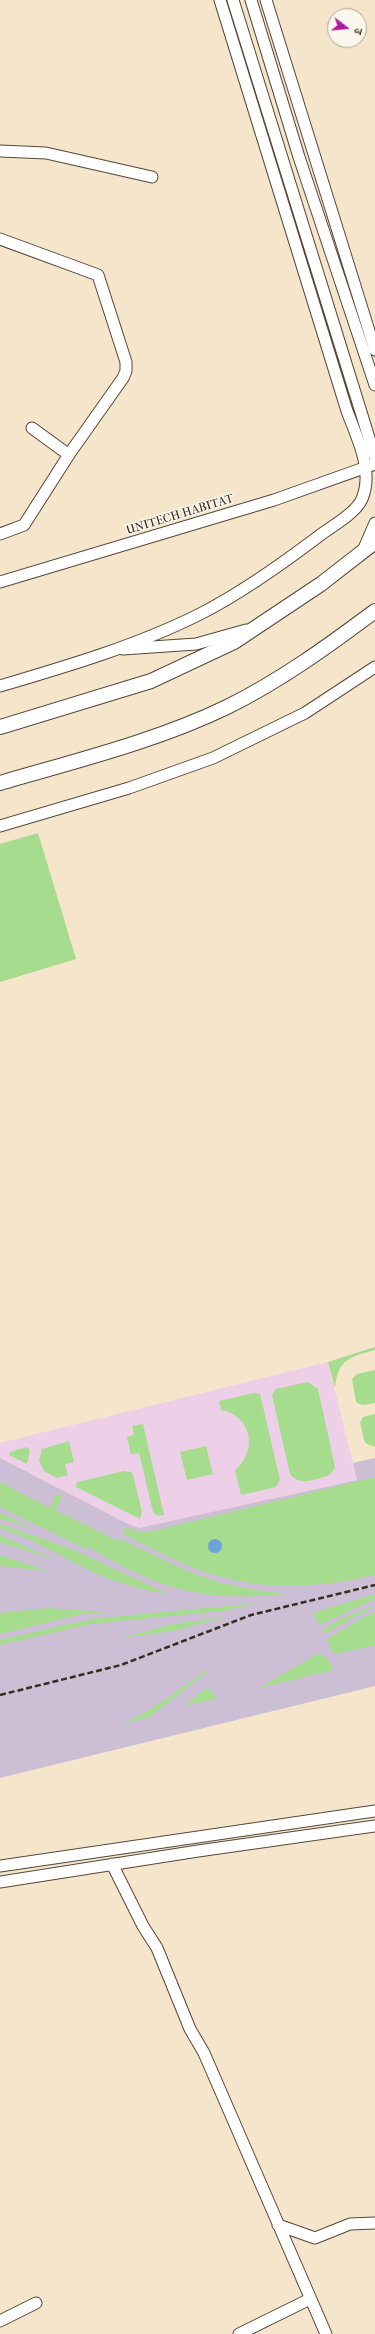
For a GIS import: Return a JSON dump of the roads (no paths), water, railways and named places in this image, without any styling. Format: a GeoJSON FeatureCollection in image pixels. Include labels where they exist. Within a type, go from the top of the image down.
{"type":"FeatureCollection","features":[{"type":"Feature","properties":{"kind":"main road"},"geometry":{"type":"LineString","coordinates":[[0,727],[150,681],[234,642],[321,584],[375,542]]}},
{"type":"Feature","properties":{"kind":"main road"},"geometry":{"type":"LineString","coordinates":[[0,784],[144,739],[227,707],[306,662],[375,611]]}},
{"type":"Feature","properties":{"kind":"street"},"geometry":{"type":"LineString","coordinates":[[0,686],[114,650],[190,618],[225,600],[300,550],[356,508],[370,492],[367,480],[370,466],[364,459],[347,412],[220,0]]}},
{"type":"Feature","properties":{"kind":"street"},"geometry":{"type":"LineString","coordinates":[[234,0],[375,456]]}},
{"type":"Feature","properties":{"kind":"street"},"geometry":{"type":"LineString","coordinates":[[250,0],[317,211],[373,372],[375,384]]}},
{"type":"Feature","properties":{"kind":"street"},"geometry":{"type":"LineString","coordinates":[[266,0],[375,350]]}},
{"type":"Feature","properties":{"kind":"street"},"geometry":{"type":"LineString","coordinates":[[0,150],[46,153],[152,176]]}},
{"type":"Feature","properties":{"kind":"street"},"geometry":{"type":"LineString","coordinates":[[317,211],[331,207]]}},
{"type":"Feature","properties":{"kind":"street"},"geometry":{"type":"LineString","coordinates":[[0,239],[91,271],[98,275],[102,281],[126,362],[126,371],[123,378],[69,455],[24,525],[0,534]]}},
{"type":"Feature","properties":{"kind":"street"},"geometry":{"type":"LineString","coordinates":[[347,412],[348,368]]}},
{"type":"Feature","properties":{"kind":"street"},"geometry":{"type":"LineString","coordinates":[[32,428],[69,455]]}},
{"type":"Feature","properties":{"kind":"street","name":"UNITECH HABITAT"},"geometry":{"type":"LineString","coordinates":[[0,582],[274,500],[370,466]]}},
{"type":"Feature","properties":{"kind":"street"},"geometry":{"type":"LineString","coordinates":[[361,553],[375,523]]}},
{"type":"Feature","properties":{"kind":"street"},"geometry":{"type":"LineString","coordinates":[[114,650],[196,644],[257,627]]}},
{"type":"Feature","properties":{"kind":"street"},"geometry":{"type":"LineString","coordinates":[[0,826],[129,788],[213,758],[305,713],[375,667]]}},
{"type":"Feature","properties":{"kind":"street"},"geometry":{"type":"LineString","coordinates":[[0,1866],[375,1811]]}},
{"type":"Feature","properties":{"kind":"street"},"geometry":{"type":"LineString","coordinates":[[0,1882],[112,1864],[375,1826]]}},
{"type":"Feature","properties":{"kind":"street"},"geometry":{"type":"LineString","coordinates":[[112,1864],[143,1926],[157,1948],[190,2029],[204,2053],[326,2334]]}},
{"type":"Feature","properties":{"kind":"street"},"geometry":{"type":"LineString","coordinates":[[278,2225],[315,2238],[350,2224],[375,2223]]}},
{"type":"Feature","properties":{"kind":"street"},"geometry":{"type":"LineString","coordinates":[[239,2334],[310,2299]]}},
{"type":"Feature","properties":{"kind":"street"},"geometry":{"type":"LineString","coordinates":[[0,2321],[36,2303]]}},
{"type":"Feature","properties":{"kind":"water"},"geometry":{"type":"Polygon","coordinates":[[[215,1539],[220,1541],[222,1546],[220,1551],[215,1553],[210,1551],[208,1546],[210,1541],[215,1539]]]}},
{"type":"Feature","properties":{"kind":"railway"},"geometry":{"type":"LineString","coordinates":[[0,1695],[121,1665],[251,1615],[375,1585]]}}]}
